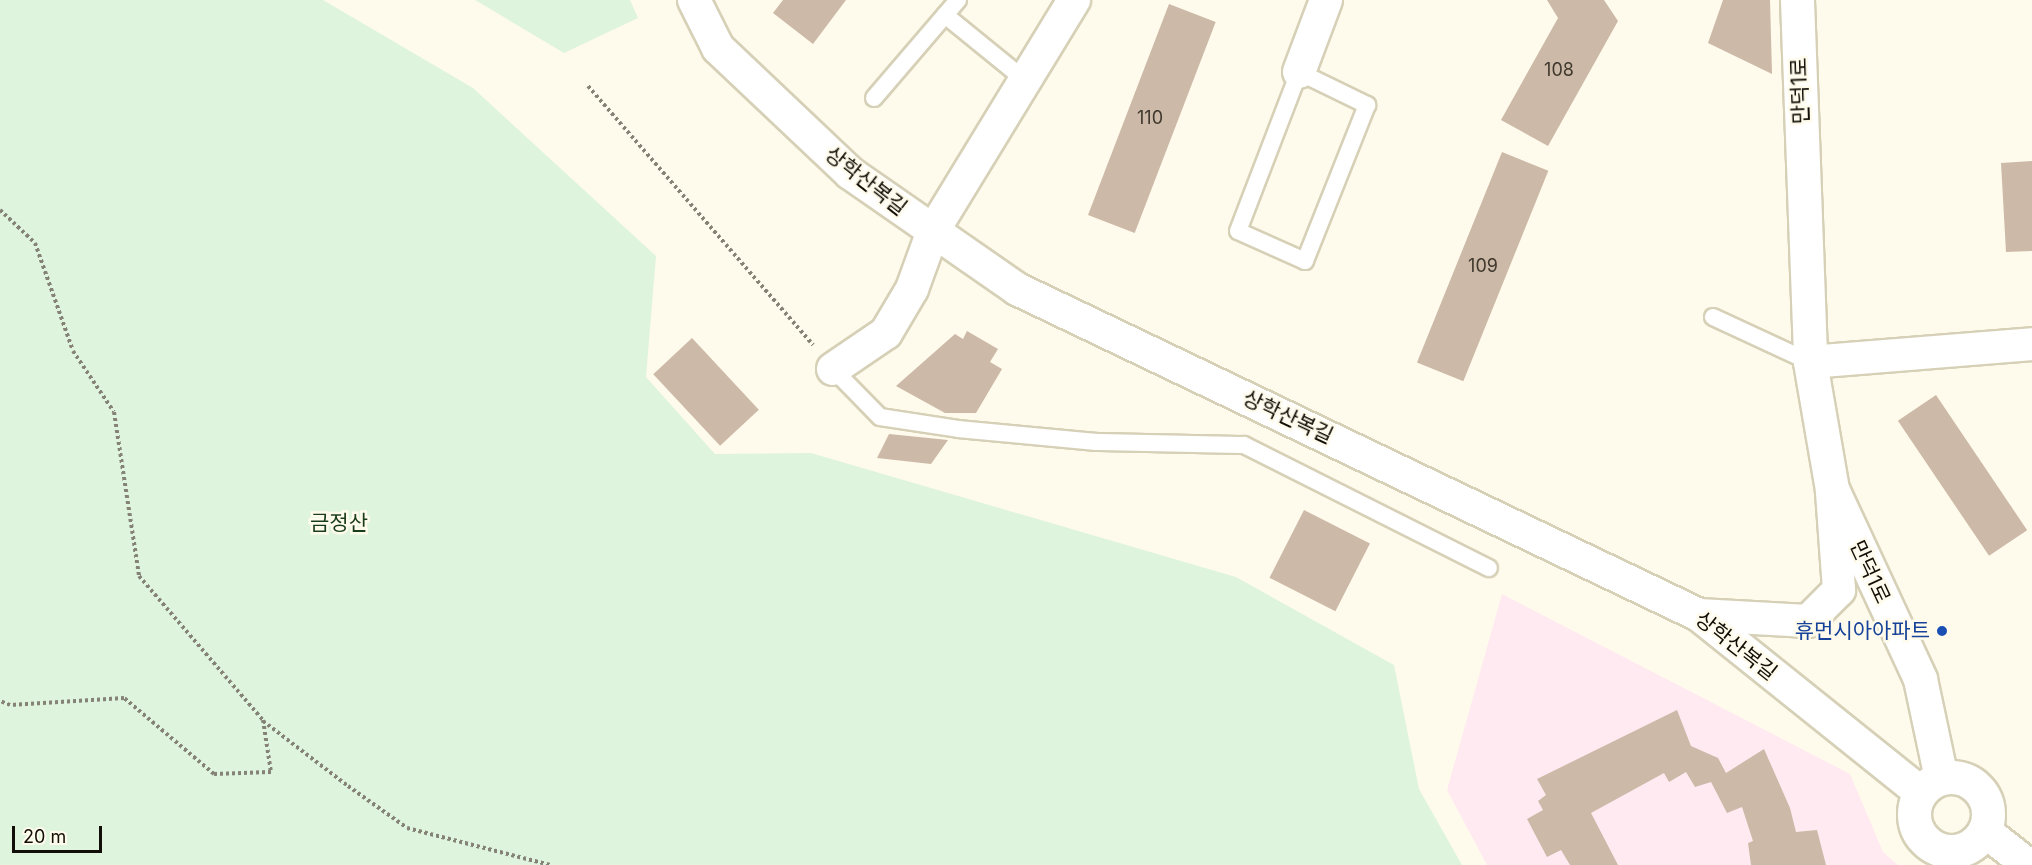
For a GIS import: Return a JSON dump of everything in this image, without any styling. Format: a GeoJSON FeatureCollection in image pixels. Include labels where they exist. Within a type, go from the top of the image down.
{"type":"FeatureCollection","features":[{"type":"Feature","properties":{"kind":"main road","name":"만덕1로"},"geometry":{"type":"LineString","coordinates":[[1797,0],[1810,362],[1832,489],[1920,679],[1931,785]]}},
{"type":"Feature","properties":{"kind":"main road"},"geometry":{"type":"LineString","coordinates":[[1965,780],[1984,795],[1988,813],[1985,831],[1958,858],[1932,847],[1922,839],[1916,828],[1914,816],[1931,785],[1965,780]]}},
{"type":"Feature","properties":{"kind":"street","name":"상학산복길"},"geometry":{"type":"LineString","coordinates":[[694,0],[718,48],[850,173],[1017,289],[1699,615],[1931,785]]}},
{"type":"Feature","properties":{"kind":"street"},"geometry":{"type":"LineString","coordinates":[[833,369],[886,333],[912,289],[933,231],[1074,0]]}},
{"type":"Feature","properties":{"kind":"street"},"geometry":{"type":"LineString","coordinates":[[1299,72],[1326,0]]}},
{"type":"Feature","properties":{"kind":"street"},"geometry":{"type":"LineString","coordinates":[[1810,362],[2032,344]]}},
{"type":"Feature","properties":{"kind":"street"},"geometry":{"type":"LineString","coordinates":[[1699,615],[1808,621],[1839,590],[1832,489]]}},
{"type":"Feature","properties":{"kind":"street"},"geometry":{"type":"LineString","coordinates":[[1985,831],[2028,865]]}},
{"type":"Feature","properties":{"kind":"lane"},"geometry":{"type":"LineString","coordinates":[[874,98],[958,0]]}},
{"type":"Feature","properties":{"kind":"lane"},"geometry":{"type":"LineString","coordinates":[[945,15],[1025,80]]}},
{"type":"Feature","properties":{"kind":"lane"},"geometry":{"type":"LineString","coordinates":[[1299,72],[1368,105],[1305,261],[1238,231],[1299,72]]}},
{"type":"Feature","properties":{"kind":"lane"},"geometry":{"type":"LineString","coordinates":[[1713,317],[1810,362]]}},
{"type":"Feature","properties":{"kind":"lane"},"geometry":{"type":"LineString","coordinates":[[833,369],[880,417],[958,429],[1096,442],[1244,446],[1490,568]]}},
{"type":"Feature","properties":{"kind":"path"},"geometry":{"type":"LineString","coordinates":[[588,86],[833,369]]}},
{"type":"Feature","properties":{"kind":"path"},"geometry":{"type":"LineString","coordinates":[[0,210],[35,243],[73,351],[114,412],[139,576],[263,720],[348,786],[407,828],[550,865]]}},
{"type":"Feature","properties":{"kind":"path"},"geometry":{"type":"LineString","coordinates":[[0,701],[10,705],[124,698],[214,774],[271,772],[263,720]]}},
{"type":"Feature","properties":{"kind":"shaded area"},"geometry":{"type":"Polygon","coordinates":[[[1502,594],[1850,774],[1883,852],[1898,865],[1487,865],[1447,790],[1502,594]]]}},
{"type":"Feature","properties":{"kind":"green space","name":"금정산"},"geometry":{"type":"Polygon","coordinates":[[[0,0],[323,0],[473,88],[656,256],[646,377],[715,454],[811,453],[1236,577],[1394,665],[1419,789],[1462,865],[0,865],[0,0]]]}},
{"type":"Feature","properties":{"kind":"green space"},"geometry":{"type":"Polygon","coordinates":[[[475,0],[630,0],[638,18],[564,53],[475,0]]]}},
{"type":"Feature","properties":{"kind":"building"},"geometry":{"type":"Polygon","coordinates":[[[783,0],[846,0],[813,44],[773,13],[783,0]]]}},
{"type":"Feature","properties":{"kind":"building"},"geometry":{"type":"Polygon","coordinates":[[[1547,0],[1604,0],[1618,21],[1548,146],[1501,120],[1558,18],[1547,0]]]}},
{"type":"Feature","properties":{"kind":"building"},"geometry":{"type":"Polygon","coordinates":[[[1723,0],[1770,0],[1772,74],[1708,43],[1723,0]]]}},
{"type":"Feature","properties":{"kind":"building"},"geometry":{"type":"Polygon","coordinates":[[[1169,4],[1216,22],[1135,233],[1088,215],[1169,4]]]}},
{"type":"Feature","properties":{"kind":"building"},"geometry":{"type":"Polygon","coordinates":[[[1502,152],[1548,171],[1463,381],[1417,362],[1502,152]]]}},
{"type":"Feature","properties":{"kind":"building"},"geometry":{"type":"Polygon","coordinates":[[[2032,161],[2032,251],[2006,252],[2001,163],[2032,161]]]}},
{"type":"Feature","properties":{"kind":"building"},"geometry":{"type":"Polygon","coordinates":[[[967,331],[998,349],[990,362],[1002,369],[976,413],[945,413],[896,386],[955,334],[963,339],[967,331]]]}},
{"type":"Feature","properties":{"kind":"building"},"geometry":{"type":"Polygon","coordinates":[[[692,338],[759,410],[720,446],[653,374],[692,338]]]}},
{"type":"Feature","properties":{"kind":"building"},"geometry":{"type":"Polygon","coordinates":[[[1936,395],[2027,530],[1989,556],[1898,421],[1936,395]]]}},
{"type":"Feature","properties":{"kind":"building"},"geometry":{"type":"Polygon","coordinates":[[[889,434],[948,440],[931,464],[877,458],[889,434]]]}},
{"type":"Feature","properties":{"kind":"building"},"geometry":{"type":"Polygon","coordinates":[[[1304,510],[1370,544],[1335,611],[1269,578],[1304,510]]]}},
{"type":"Feature","properties":{"kind":"building"},"geometry":{"type":"Polygon","coordinates":[[[1677,710],[1691,746],[1718,758],[1726,773],[1764,749],[1790,808],[1796,832],[1817,830],[1826,865],[1751,865],[1748,843],[1753,841],[1742,807],[1727,813],[1711,782],[1695,787],[1686,772],[1669,782],[1664,773],[1591,813],[1618,865],[1570,865],[1561,850],[1547,857],[1527,819],[1543,810],[1538,801],[1546,795],[1537,779],[1677,710]]]}},
{"type":"Feature","properties":{"kind":"place","name":"휴먼시아아파트"},"geometry":{"type":"Point","coordinates":[1942,631]}}]}
